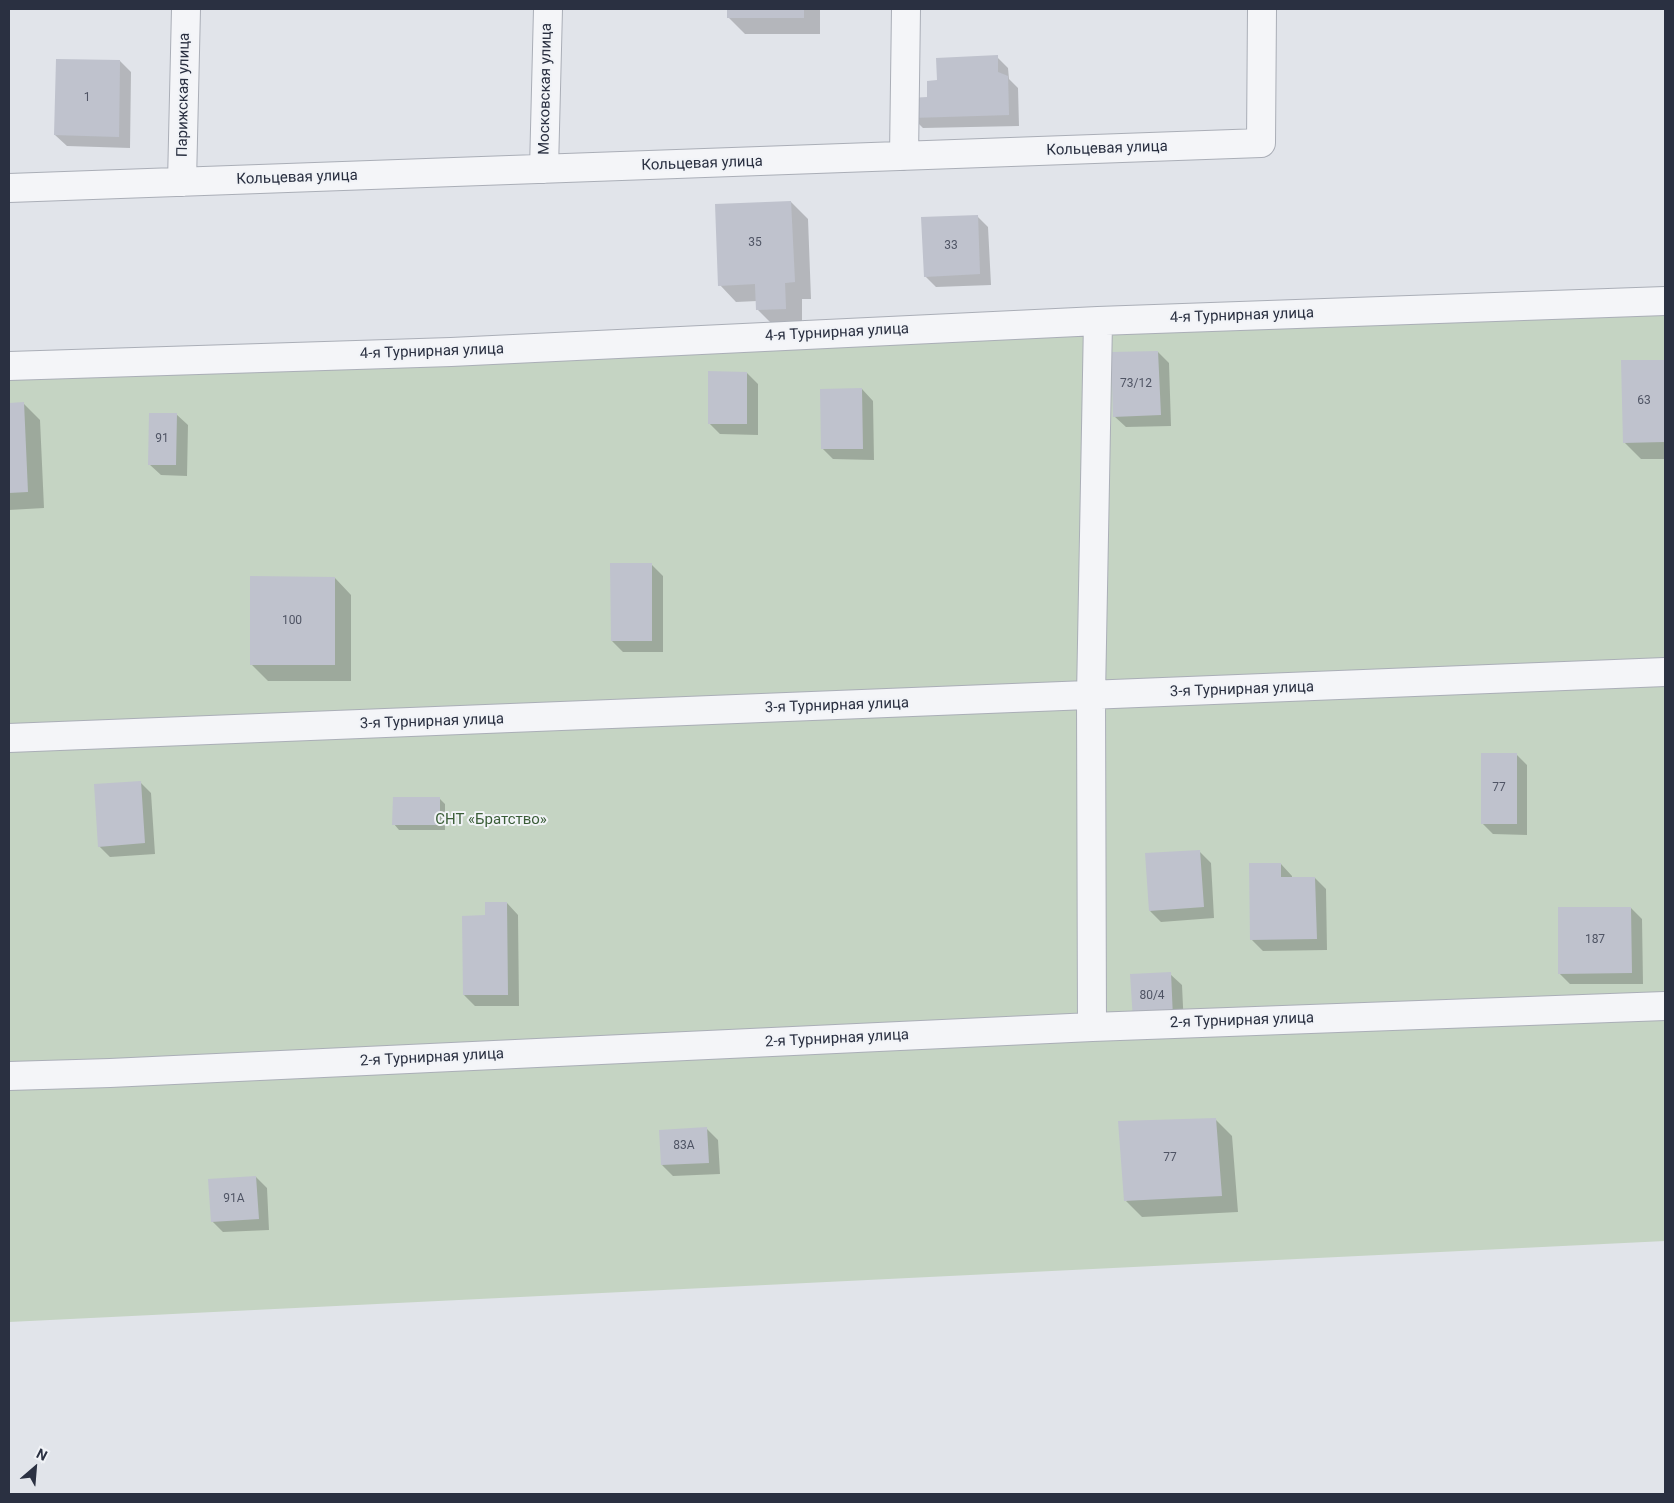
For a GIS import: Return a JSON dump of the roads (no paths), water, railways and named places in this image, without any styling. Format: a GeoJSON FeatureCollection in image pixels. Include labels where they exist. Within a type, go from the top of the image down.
{"type":"FeatureCollection","features":[{"type":"Feature","properties":{"kind":"street","name":"Парижская улица"},"geometry":{"type":"LineString","coordinates":[[182,182],[186,9]]}},
{"type":"Feature","properties":{"kind":"street","name":"Московская улица"},"geometry":{"type":"LineString","coordinates":[[544,169],[548,9]]}},
{"type":"Feature","properties":{"kind":"street"},"geometry":{"type":"LineString","coordinates":[[904,156],[906,9]]}},
{"type":"Feature","properties":{"kind":"street","name":"Кольцевая улица"},"geometry":{"type":"LineString","coordinates":[[9,188],[1261,143],[1262,9]]}},
{"type":"Feature","properties":{"kind":"street","name":"4-я Турнирная улица"},"geometry":{"type":"LineString","coordinates":[[9,366],[451,352],[1098,321],[1665,301]]}},
{"type":"Feature","properties":{"kind":"street"},"geometry":{"type":"LineString","coordinates":[[1092,1027],[1091,696],[1098,321]]}},
{"type":"Feature","properties":{"kind":"street","name":"3-я Турнирная улица"},"geometry":{"type":"LineString","coordinates":[[9,738],[1665,672]]}},
{"type":"Feature","properties":{"kind":"street","name":"2-я Турнирная улица"},"geometry":{"type":"LineString","coordinates":[[9,1076],[110,1073],[1092,1027],[1665,1006]]}},
{"type":"Feature","properties":{"kind":"park label","name":"СНТ «Братство»"},"geometry":{"type":"Point","coordinates":[491,820]}}]}
